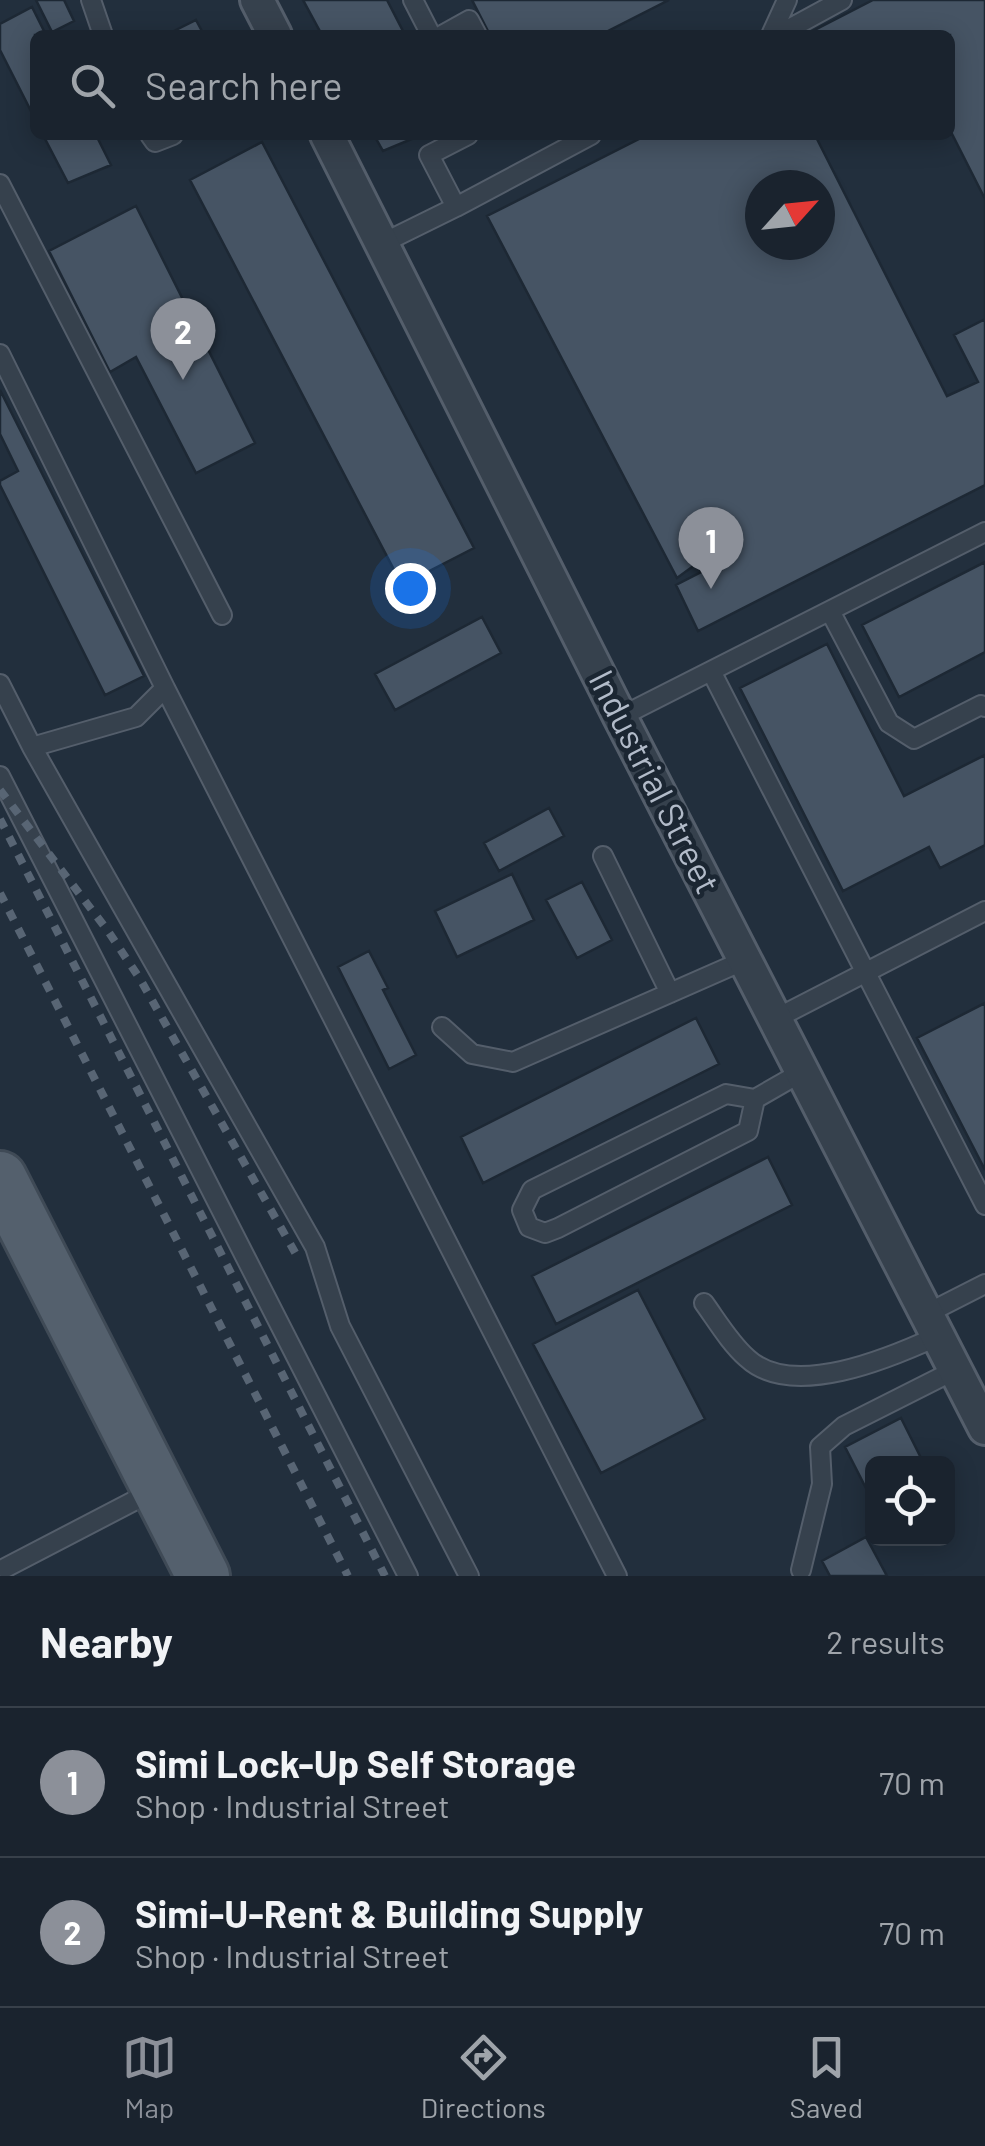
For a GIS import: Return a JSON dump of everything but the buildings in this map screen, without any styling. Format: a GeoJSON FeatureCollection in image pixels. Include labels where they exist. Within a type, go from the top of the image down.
{"type":"FeatureCollection","features":[{"type":"Feature","properties":{"kind":"main road"},"geometry":{"type":"LineString","coordinates":[[0,1178],[203,1576]]}},
{"type":"Feature","properties":{"kind":"street"},"geometry":{"type":"LineString","coordinates":[[258,0],[273,30]]}},
{"type":"Feature","properties":{"kind":"street","name":"Industrial Street"},"geometry":{"type":"LineString","coordinates":[[330,140],[932,1325],[969,1383],[985,1428]]}},
{"type":"Feature","properties":{"kind":"lane"},"geometry":{"type":"LineString","coordinates":[[91,0],[101,30]]}},
{"type":"Feature","properties":{"kind":"lane"},"geometry":{"type":"LineString","coordinates":[[413,0],[429,30]]}},
{"type":"Feature","properties":{"kind":"lane"},"geometry":{"type":"LineString","coordinates":[[776,30],[787,0]]}},
{"type":"Feature","properties":{"kind":"lane"},"geometry":{"type":"LineString","coordinates":[[784,30],[842,0]]}},
{"type":"Feature","properties":{"kind":"lane"},"geometry":{"type":"LineString","coordinates":[[451,30],[469,20],[474,30]]}},
{"type":"Feature","properties":{"kind":"lane"},"geometry":{"type":"LineString","coordinates":[[456,208],[430,155],[458,140]]}},
{"type":"Feature","properties":{"kind":"lane"},"geometry":{"type":"LineString","coordinates":[[383,244],[582,140]]}},
{"type":"Feature","properties":{"kind":"lane"},"geometry":{"type":"LineString","coordinates":[[0,184],[222,615]]}},
{"type":"Feature","properties":{"kind":"lane"},"geometry":{"type":"LineString","coordinates":[[0,354],[617,1576]]}},
{"type":"Feature","properties":{"kind":"lane"},"geometry":{"type":"LineString","coordinates":[[620,717],[985,532]]}},
{"type":"Feature","properties":{"kind":"lane"},"geometry":{"type":"LineString","coordinates":[[830,611],[889,723],[914,739],[985,707]]}},
{"type":"Feature","properties":{"kind":"lane"},"geometry":{"type":"LineString","coordinates":[[711,671],[985,1205]]}},
{"type":"Feature","properties":{"kind":"lane"},"geometry":{"type":"LineString","coordinates":[[0,684],[315,1247],[340,1326],[469,1576]]}},
{"type":"Feature","properties":{"kind":"lane"},"geometry":{"type":"LineString","coordinates":[[32,747],[136,716],[166,688]]}},
{"type":"Feature","properties":{"kind":"lane"},"geometry":{"type":"LineString","coordinates":[[0,776],[408,1576]]}},
{"type":"Feature","properties":{"kind":"lane"},"geometry":{"type":"LineString","coordinates":[[603,856],[670,993]]}},
{"type":"Feature","properties":{"kind":"lane"},"geometry":{"type":"LineString","coordinates":[[775,1019],[985,911]]}},
{"type":"Feature","properties":{"kind":"lane"},"geometry":{"type":"LineString","coordinates":[[442,1027],[472,1054],[513,1062],[745,960]]}},
{"type":"Feature","properties":{"kind":"lane"},"geometry":{"type":"LineString","coordinates":[[755,1099],[748,1131],[558,1228],[545,1233],[529,1227],[522,1210],[532,1190],[726,1094],[755,1099],[802,1072]]}},
{"type":"Feature","properties":{"kind":"lane"},"geometry":{"type":"LineString","coordinates":[[704,1303],[748,1360],[785,1376],[832,1373],[902,1352],[985,1284]]}},
{"type":"Feature","properties":{"kind":"lane"},"geometry":{"type":"LineString","coordinates":[[801,1570],[822,1484],[820,1447],[844,1426],[969,1383]]}},
{"type":"Feature","properties":{"kind":"lane"},"geometry":{"type":"LineString","coordinates":[[2,1565],[159,1488]]}},
{"type":"Feature","properties":{"kind":"railway"},"geometry":{"type":"LineString","coordinates":[[0,790],[140,979],[297,1256]]}},
{"type":"Feature","properties":{"kind":"railway"},"geometry":{"type":"LineString","coordinates":[[0,819],[385,1576]]}},
{"type":"Feature","properties":{"kind":"railway"},"geometry":{"type":"LineString","coordinates":[[0,893],[348,1576]]}},
{"type":"Feature","properties":{"kind":"place","name":"Simi-U-Rent & Building Supply"},"geometry":{"type":"Point","coordinates":[183,380]}},
{"type":"Feature","properties":{"kind":"place","name":"Simi Lock-Up Self Storage"},"geometry":{"type":"Point","coordinates":[711,589]}}]}
